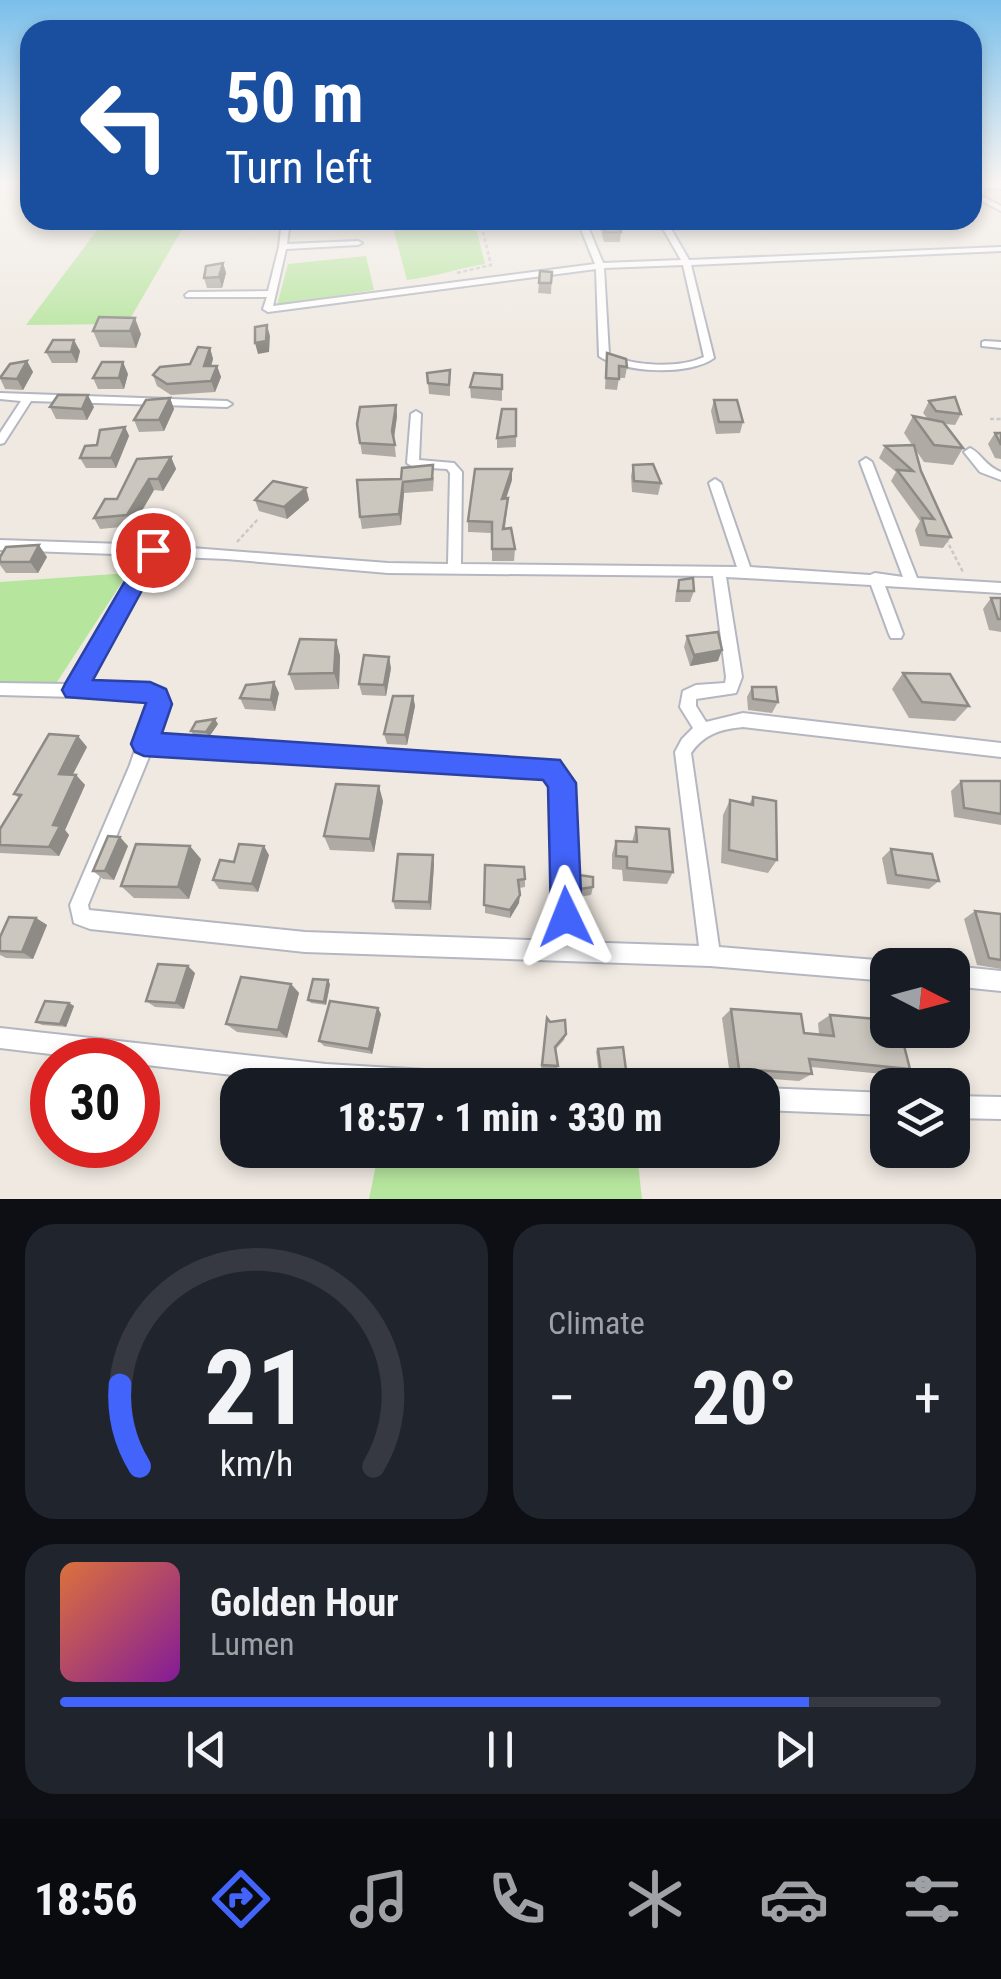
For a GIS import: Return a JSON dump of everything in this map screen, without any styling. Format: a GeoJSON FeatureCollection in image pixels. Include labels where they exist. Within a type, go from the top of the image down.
{"type":"FeatureCollection","features":[{"type":"Feature","properties":{"kind":"street"},"geometry":{"type":"LineString","coordinates":[[284,238],[268,308],[277,310],[600,266],[1001,249]]}},
{"type":"Feature","properties":{"kind":"street"},"geometry":{"type":"LineString","coordinates":[[589,238],[600,266],[604,356],[618,363],[698,366],[710,358],[686,262],[672,238]]}},
{"type":"Feature","properties":{"kind":"street"},"geometry":{"type":"LineString","coordinates":[[283,247],[358,243]]}},
{"type":"Feature","properties":{"kind":"street"},"geometry":{"type":"LineString","coordinates":[[189,295],[272,294]]}},
{"type":"Feature","properties":{"kind":"street"},"geometry":{"type":"LineString","coordinates":[[985,344],[1001,345]]}},
{"type":"Feature","properties":{"kind":"street"},"geometry":{"type":"LineString","coordinates":[[0,396],[227,404]]}},
{"type":"Feature","properties":{"kind":"street"},"geometry":{"type":"LineString","coordinates":[[0,441],[28,398]]}},
{"type":"Feature","properties":{"kind":"street"},"geometry":{"type":"LineString","coordinates":[[416,414],[413,463],[450,466],[456,472],[454,569]]}},
{"type":"Feature","properties":{"kind":"street"},"geometry":{"type":"LineString","coordinates":[[970,452],[984,469],[1001,476]]}},
{"type":"Feature","properties":{"kind":"street"},"geometry":{"type":"LineString","coordinates":[[866,462],[911,580]]}},
{"type":"Feature","properties":{"kind":"street"},"geometry":{"type":"LineString","coordinates":[[715,483],[745,572]]}},
{"type":"Feature","properties":{"kind":"street"},"geometry":{"type":"LineString","coordinates":[[0,545],[226,554],[388,568],[745,572],[1001,588]]}},
{"type":"Feature","properties":{"kind":"street"},"geometry":{"type":"LineString","coordinates":[[75,690],[153,550]]}},
{"type":"Feature","properties":{"kind":"street"},"geometry":{"type":"LineString","coordinates":[[704,730],[688,707],[688,696],[696,691],[732,689],[734,677],[719,573]]}},
{"type":"Feature","properties":{"kind":"street"},"geometry":{"type":"LineString","coordinates":[[875,578],[896,634]]}},
{"type":"Feature","properties":{"kind":"street"},"geometry":{"type":"LineString","coordinates":[[0,690],[150,692],[157,696],[159,704],[79,905],[80,916],[305,942],[710,956],[870,969]]}},
{"type":"Feature","properties":{"kind":"street"},"geometry":{"type":"LineString","coordinates":[[710,956],[683,752],[687,742],[718,722],[743,720],[1001,750]]}},
{"type":"Feature","properties":{"kind":"street"},"geometry":{"type":"LineString","coordinates":[[144,744],[550,768],[562,783],[567,951]]}},
{"type":"Feature","properties":{"kind":"street"},"geometry":{"type":"LineString","coordinates":[[970,977],[1001,980]]}},
{"type":"Feature","properties":{"kind":"street"},"geometry":{"type":"LineString","coordinates":[[0,1038],[264,1068]]}},
{"type":"Feature","properties":{"kind":"street"},"geometry":{"type":"LineString","coordinates":[[780,1100],[870,1103]]}},
{"type":"Feature","properties":{"kind":"street"},"geometry":{"type":"LineString","coordinates":[[970,1107],[1001,1108]]}},
{"type":"Feature","properties":{"kind":"path"},"geometry":{"type":"LineString","coordinates":[[484,238],[491,265]]}},
{"type":"Feature","properties":{"kind":"path"},"geometry":{"type":"LineString","coordinates":[[990,418],[1001,419]]}},
{"type":"Feature","properties":{"kind":"path"},"geometry":{"type":"LineString","coordinates":[[226,554],[260,518]]}},
{"type":"Feature","properties":{"kind":"path"},"geometry":{"type":"LineString","coordinates":[[946,539],[972,586]]}},
{"type":"Feature","properties":{"kind":"green space"},"geometry":{"type":"Polygon","coordinates":[[[91,238],[177,238],[127,324],[26,325],[91,238]]]}},
{"type":"Feature","properties":{"kind":"green space"},"geometry":{"type":"Polygon","coordinates":[[[396,238],[478,238],[485,264],[407,280],[396,238]]]}},
{"type":"Feature","properties":{"kind":"green space"},"geometry":{"type":"Polygon","coordinates":[[[366,256],[374,290],[277,305],[288,264],[366,256]]]}},
{"type":"Feature","properties":{"kind":"green space"},"geometry":{"type":"Polygon","coordinates":[[[128,573],[57,682],[0,682],[0,582],[128,573]]]}},
{"type":"Feature","properties":{"kind":"green space"},"geometry":{"type":"Polygon","coordinates":[[[375,1168],[639,1168],[642,1199],[369,1199],[375,1168]]]}},
{"type":"Feature","properties":{"kind":"building"},"geometry":{"type":"Polygon","coordinates":[[[223,263],[219,277],[204,278],[206,266],[223,263]]]}},
{"type":"Feature","properties":{"kind":"building"},"geometry":{"type":"Polygon","coordinates":[[[540,271],[552,272],[551,283],[539,283],[540,271]]]}},
{"type":"Feature","properties":{"kind":"building"},"geometry":{"type":"Polygon","coordinates":[[[99,317],[135,318],[130,331],[93,331],[99,317]]]}},
{"type":"Feature","properties":{"kind":"building"},"geometry":{"type":"Polygon","coordinates":[[[267,325],[266,341],[255,343],[255,327],[267,325]]]}},
{"type":"Feature","properties":{"kind":"building"},"geometry":{"type":"Polygon","coordinates":[[[53,340],[74,340],[71,352],[46,352],[53,340]]]}},
{"type":"Feature","properties":{"kind":"building"},"geometry":{"type":"Polygon","coordinates":[[[198,347],[210,348],[204,366],[217,366],[211,381],[167,384],[153,375],[160,367],[190,364],[198,347]]]}},
{"type":"Feature","properties":{"kind":"building"},"geometry":{"type":"Polygon","coordinates":[[[607,353],[626,359],[627,367],[619,366],[619,379],[606,378],[607,353]]]}},
{"type":"Feature","properties":{"kind":"building"},"geometry":{"type":"Polygon","coordinates":[[[27,361],[17,379],[0,378],[10,364],[27,361]]]}},
{"type":"Feature","properties":{"kind":"building"},"geometry":{"type":"Polygon","coordinates":[[[102,362],[123,362],[119,378],[93,378],[102,362]]]}},
{"type":"Feature","properties":{"kind":"building"},"geometry":{"type":"Polygon","coordinates":[[[450,370],[449,385],[428,383],[427,373],[450,370]]]}},
{"type":"Feature","properties":{"kind":"building"},"geometry":{"type":"Polygon","coordinates":[[[474,373],[502,375],[502,389],[470,387],[474,373]]]}},
{"type":"Feature","properties":{"kind":"building"},"geometry":{"type":"Polygon","coordinates":[[[58,395],[88,395],[82,409],[50,407],[58,395]]]}},
{"type":"Feature","properties":{"kind":"building"},"geometry":{"type":"Polygon","coordinates":[[[955,397],[961,414],[936,411],[929,401],[955,397]]]}},
{"type":"Feature","properties":{"kind":"building"},"geometry":{"type":"Polygon","coordinates":[[[170,398],[159,420],[134,420],[146,400],[170,398]]]}},
{"type":"Feature","properties":{"kind":"building"},"geometry":{"type":"Polygon","coordinates":[[[714,400],[737,400],[743,422],[719,422],[714,400]]]}},
{"type":"Feature","properties":{"kind":"building"},"geometry":{"type":"Polygon","coordinates":[[[396,405],[392,431],[395,445],[360,443],[360,407],[396,405]]]}},
{"type":"Feature","properties":{"kind":"building"},"geometry":{"type":"Polygon","coordinates":[[[502,409],[516,409],[516,436],[497,438],[502,409]]]}},
{"type":"Feature","properties":{"kind":"building"},"geometry":{"type":"Polygon","coordinates":[[[913,416],[943,422],[963,448],[934,445],[913,416]]]}},
{"type":"Feature","properties":{"kind":"building"},"geometry":{"type":"Polygon","coordinates":[[[125,427],[111,458],[80,458],[85,446],[97,445],[100,430],[125,427]]]}},
{"type":"Feature","properties":{"kind":"building"},"geometry":{"type":"Polygon","coordinates":[[[914,445],[921,471],[951,537],[927,535],[922,518],[934,519],[897,470],[913,471],[885,446],[914,445]]]}},
{"type":"Feature","properties":{"kind":"building"},"geometry":{"type":"Polygon","coordinates":[[[171,457],[158,479],[149,479],[127,515],[94,518],[105,499],[117,499],[137,459],[171,457]]]}},
{"type":"Feature","properties":{"kind":"building"},"geometry":{"type":"Polygon","coordinates":[[[653,464],[661,483],[634,481],[633,465],[653,464]]]}},
{"type":"Feature","properties":{"kind":"building"},"geometry":{"type":"Polygon","coordinates":[[[433,465],[432,479],[403,482],[399,514],[360,517],[357,480],[401,479],[402,468],[433,465]]]}},
{"type":"Feature","properties":{"kind":"building"},"geometry":{"type":"Polygon","coordinates":[[[475,469],[512,469],[502,499],[508,498],[503,529],[511,528],[515,549],[492,549],[492,522],[468,521],[475,469]]]}},
{"type":"Feature","properties":{"kind":"building"},"geometry":{"type":"Polygon","coordinates":[[[273,481],[306,488],[284,507],[255,500],[273,481]]]}},
{"type":"Feature","properties":{"kind":"building"},"geometry":{"type":"Polygon","coordinates":[[[39,545],[30,562],[0,562],[6,547],[39,545]]]}},
{"type":"Feature","properties":{"kind":"building"},"geometry":{"type":"Polygon","coordinates":[[[693,578],[694,591],[678,591],[679,580],[693,578]]]}},
{"type":"Feature","properties":{"kind":"building"},"geometry":{"type":"Polygon","coordinates":[[[991,598],[1001,598],[1001,619],[998,619],[991,598]]]}},
{"type":"Feature","properties":{"kind":"building"},"geometry":{"type":"Polygon","coordinates":[[[718,632],[722,650],[694,655],[687,636],[718,632]]]}},
{"type":"Feature","properties":{"kind":"building"},"geometry":{"type":"Polygon","coordinates":[[[300,639],[336,640],[334,673],[289,674],[300,639]]]}},
{"type":"Feature","properties":{"kind":"building"},"geometry":{"type":"Polygon","coordinates":[[[364,655],[389,657],[384,685],[359,684],[364,655]]]}},
{"type":"Feature","properties":{"kind":"building"},"geometry":{"type":"Polygon","coordinates":[[[903,673],[950,674],[969,706],[922,702],[903,673]]]}},
{"type":"Feature","properties":{"kind":"building"},"geometry":{"type":"Polygon","coordinates":[[[274,682],[271,700],[240,698],[246,685],[274,682]]]}},
{"type":"Feature","properties":{"kind":"building"},"geometry":{"type":"Polygon","coordinates":[[[752,687],[776,687],[778,702],[753,699],[752,687]]]}},
{"type":"Feature","properties":{"kind":"building"},"geometry":{"type":"Polygon","coordinates":[[[393,696],[413,696],[405,735],[384,734],[393,696]]]}},
{"type":"Feature","properties":{"kind":"building"},"geometry":{"type":"Polygon","coordinates":[[[215,719],[206,732],[191,731],[196,722],[215,719]]]}},
{"type":"Feature","properties":{"kind":"building"},"geometry":{"type":"Polygon","coordinates":[[[49,734],[78,736],[59,774],[76,775],[53,825],[60,826],[49,847],[0,845],[0,829],[21,795],[14,794],[49,734]]]}},
{"type":"Feature","properties":{"kind":"building"},"geometry":{"type":"Polygon","coordinates":[[[961,781],[1001,781],[1001,814],[964,808],[961,781]]]}},
{"type":"Feature","properties":{"kind":"building"},"geometry":{"type":"Polygon","coordinates":[[[336,784],[379,786],[370,839],[324,836],[336,784]]]}},
{"type":"Feature","properties":{"kind":"building"},"geometry":{"type":"Polygon","coordinates":[[[753,797],[776,801],[777,860],[729,850],[730,800],[753,805],[753,797]]]}},
{"type":"Feature","properties":{"kind":"building"},"geometry":{"type":"Polygon","coordinates":[[[636,827],[669,829],[673,872],[627,868],[627,857],[616,856],[616,841],[637,842],[636,827]]]}},
{"type":"Feature","properties":{"kind":"building"},"geometry":{"type":"Polygon","coordinates":[[[108,836],[120,837],[105,871],[93,871],[108,836]]]}},
{"type":"Feature","properties":{"kind":"building"},"geometry":{"type":"Polygon","coordinates":[[[136,844],[190,846],[178,887],[121,886],[136,844]]]}},
{"type":"Feature","properties":{"kind":"building"},"geometry":{"type":"Polygon","coordinates":[[[239,844],[264,846],[252,884],[213,880],[220,860],[234,862],[239,844]]]}},
{"type":"Feature","properties":{"kind":"building"},"geometry":{"type":"Polygon","coordinates":[[[891,849],[932,854],[939,881],[896,875],[891,849]]]}},
{"type":"Feature","properties":{"kind":"building"},"geometry":{"type":"Polygon","coordinates":[[[398,854],[433,855],[429,902],[393,901],[398,854]]]}},
{"type":"Feature","properties":{"kind":"building"},"geometry":{"type":"Polygon","coordinates":[[[485,865],[524,867],[525,879],[518,880],[520,895],[510,910],[484,905],[485,865]]]}},
{"type":"Feature","properties":{"kind":"building"},"geometry":{"type":"Polygon","coordinates":[[[579,875],[593,877],[593,887],[580,889],[579,875]]]}},
{"type":"Feature","properties":{"kind":"building"},"geometry":{"type":"Polygon","coordinates":[[[975,911],[1001,914],[1001,960],[989,958],[975,911]]]}},
{"type":"Feature","properties":{"kind":"building"},"geometry":{"type":"Polygon","coordinates":[[[9,917],[36,918],[22,952],[0,951],[0,937],[9,917]]]}},
{"type":"Feature","properties":{"kind":"building"},"geometry":{"type":"Polygon","coordinates":[[[158,964],[188,966],[176,1003],[146,1001],[158,964]]]}},
{"type":"Feature","properties":{"kind":"building"},"geometry":{"type":"Polygon","coordinates":[[[241,977],[291,984],[278,1030],[226,1024],[241,977]]]}},
{"type":"Feature","properties":{"kind":"building"},"geometry":{"type":"Polygon","coordinates":[[[313,979],[328,980],[324,1002],[308,1000],[313,979]]]}},
{"type":"Feature","properties":{"kind":"building"},"geometry":{"type":"Polygon","coordinates":[[[45,1001],[69,1003],[60,1024],[36,1022],[45,1001]]]}},
{"type":"Feature","properties":{"kind":"building"},"geometry":{"type":"Polygon","coordinates":[[[330,1001],[378,1008],[369,1049],[319,1041],[330,1001]]]}},
{"type":"Feature","properties":{"kind":"building"},"geometry":{"type":"Polygon","coordinates":[[[731,1009],[801,1014],[804,1033],[834,1036],[830,1015],[870,1018],[870,1048],[905,1048],[910,1068],[809,1059],[812,1074],[780,1072],[780,1068],[739,1068],[731,1009]]]}},
{"type":"Feature","properties":{"kind":"building"},"geometry":{"type":"Polygon","coordinates":[[[547,1018],[550,1022],[565,1020],[566,1034],[555,1047],[558,1066],[542,1065],[547,1018]]]}},
{"type":"Feature","properties":{"kind":"building"},"geometry":{"type":"Polygon","coordinates":[[[623,1047],[626,1068],[600,1068],[598,1049],[623,1047]]]}},
{"type":"Feature","properties":{"kind":"route"},"geometry":{"type":"LineString","coordinates":[[153,550],[75,690],[150,692],[157,696],[159,704],[144,744],[550,768],[562,783],[566,917]]}}]}
